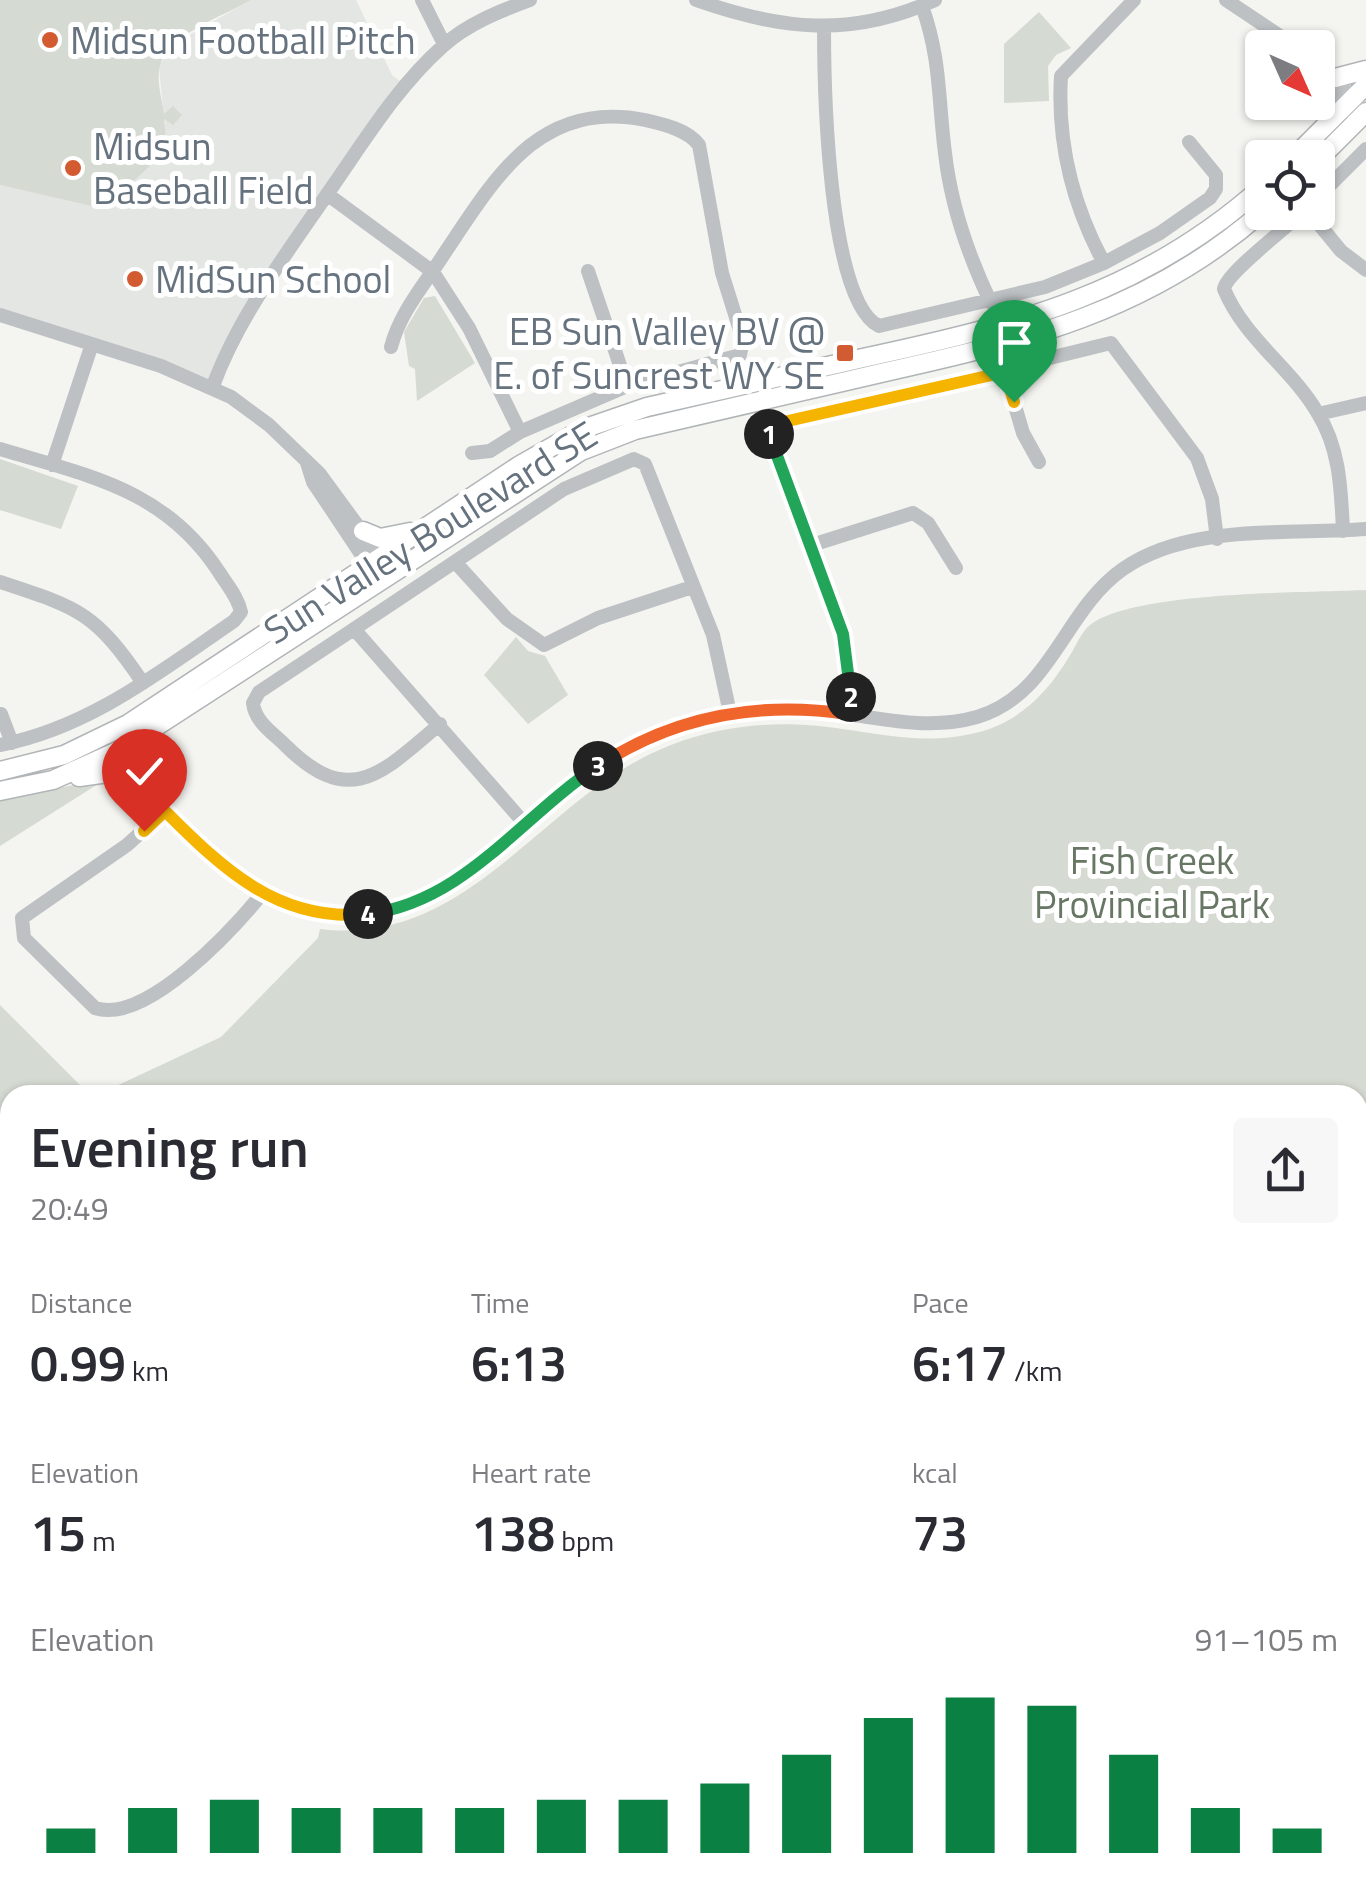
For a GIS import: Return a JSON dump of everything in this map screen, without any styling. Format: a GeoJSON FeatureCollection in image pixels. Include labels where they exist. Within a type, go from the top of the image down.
{"type":"FeatureCollection","features":[{"type":"Feature","properties":{"kind":"main road"},"geometry":{"type":"LineString","coordinates":[[1335,78],[1366,70]]}},
{"type":"Feature","properties":{"kind":"main road"},"geometry":{"type":"LineString","coordinates":[[1315,140],[1358,104]]}},
{"type":"Feature","properties":{"kind":"main road"},"geometry":{"type":"LineString","coordinates":[[1332,140],[1358,104]]}},
{"type":"Feature","properties":{"kind":"main road","name":"Sun Valley Boulevard SE"},"geometry":{"type":"LineString","coordinates":[[380,569],[424,528],[544,450],[602,422],[665,403],[991,329],[1096,295],[1184,248],[1245,200]]}},
{"type":"Feature","properties":{"kind":"main road","name":"Sun Valley Boulevard SE"},"geometry":{"type":"LineString","coordinates":[[0,791],[53,780],[380,569],[546,471],[616,436],[1057,330],[1173,277],[1245,224]]}},
{"type":"Feature","properties":{"kind":"main road"},"geometry":{"type":"LineString","coordinates":[[363,530],[380,538],[424,528]]}},
{"type":"Feature","properties":{"kind":"main road","name":"Sun Valley Boulevard SE"},"geometry":{"type":"LineString","coordinates":[[0,771],[115,742]]}},
{"type":"Feature","properties":{"kind":"main road"},"geometry":{"type":"LineString","coordinates":[[53,780],[115,772],[138,780]]}},
{"type":"Feature","properties":{"kind":"street"},"geometry":{"type":"LineString","coordinates":[[422,0],[444,44]]}},
{"type":"Feature","properties":{"kind":"street"},"geometry":{"type":"LineString","coordinates":[[214,386],[251,310],[393,100],[444,44],[478,22],[530,0]]}},
{"type":"Feature","properties":{"kind":"street"},"geometry":{"type":"LineString","coordinates":[[696,0],[752,19],[792,27],[874,21],[928,3],[940,67],[944,147],[954,203],[991,302]]}},
{"type":"Feature","properties":{"kind":"street"},"geometry":{"type":"LineString","coordinates":[[1104,263],[1070,182],[1060,130],[1061,76],[1134,0]]}},
{"type":"Feature","properties":{"kind":"street"},"geometry":{"type":"LineString","coordinates":[[1226,0],[1266,30]]}},
{"type":"Feature","properties":{"kind":"street"},"geometry":{"type":"LineString","coordinates":[[824,26],[824,122],[832,199],[844,253],[868,318],[884,326],[991,302],[1104,263],[1176,222],[1210,198],[1217,185],[1216,175],[1188,142]]}},
{"type":"Feature","properties":{"kind":"street"},"geometry":{"type":"LineString","coordinates":[[1335,87],[1358,104]]}},
{"type":"Feature","properties":{"kind":"street"},"geometry":{"type":"LineString","coordinates":[[391,346],[406,310],[492,182],[551,130],[570,122],[616,116],[690,134],[701,150],[712,232],[744,348],[734,360],[627,386],[520,432],[490,451],[472,453]]}},
{"type":"Feature","properties":{"kind":"street"},"geometry":{"type":"LineString","coordinates":[[1335,180],[1366,149]]}},
{"type":"Feature","properties":{"kind":"street"},"geometry":{"type":"LineString","coordinates":[[327,194],[432,272],[468,328],[520,432]]}},
{"type":"Feature","properties":{"kind":"street"},"geometry":{"type":"LineString","coordinates":[[1286,230],[1231,272],[1224,290],[1264,351],[1318,414],[1338,465],[1344,531]]}},
{"type":"Feature","properties":{"kind":"street"},"geometry":{"type":"LineString","coordinates":[[1322,230],[1366,270]]}},
{"type":"Feature","properties":{"kind":"street"},"geometry":{"type":"LineString","coordinates":[[588,271],[627,386]]}},
{"type":"Feature","properties":{"kind":"street"},"geometry":{"type":"LineString","coordinates":[[0,315],[214,386],[270,425],[307,462],[363,530],[380,569]]}},
{"type":"Feature","properties":{"kind":"street"},"geometry":{"type":"LineString","coordinates":[[848,714],[848,648],[770,441],[772,427],[1005,372],[1100,342],[1115,344],[1197,458],[1212,499],[1216,539]]}},
{"type":"Feature","properties":{"kind":"street"},"geometry":{"type":"LineString","coordinates":[[52,465],[92,344]]}},
{"type":"Feature","properties":{"kind":"street"},"geometry":{"type":"LineString","coordinates":[[1005,372],[1023,432],[1039,462]]}},
{"type":"Feature","properties":{"kind":"street"},"geometry":{"type":"LineString","coordinates":[[1318,414],[1366,403]]}},
{"type":"Feature","properties":{"kind":"street"},"geometry":{"type":"LineString","coordinates":[[0,450],[52,465],[164,509],[191,534],[239,602],[240,612],[234,621],[143,683],[80,720],[6,744],[1,714]]}},
{"type":"Feature","properties":{"kind":"street"},"geometry":{"type":"LineString","coordinates":[[440,724],[384,771],[345,781],[308,768],[259,720],[253,704],[259,692],[564,489],[634,459],[646,467],[712,635],[730,713]]}},
{"type":"Feature","properties":{"kind":"street"},"geometry":{"type":"LineString","coordinates":[[307,462],[313,482],[380,569]]}},
{"type":"Feature","properties":{"kind":"street"},"geometry":{"type":"LineString","coordinates":[[812,545],[912,513],[928,523],[956,568]]}},
{"type":"Feature","properties":{"kind":"street"},"geometry":{"type":"LineString","coordinates":[[115,742],[138,780],[165,811],[219,866],[262,894],[329,914],[402,908],[453,884],[574,783],[623,751],[676,727],[730,713],[800,708],[929,723],[962,720],[998,709],[1038,678],[1082,610],[1113,576],[1156,551],[1216,539],[1366,529]]}},
{"type":"Feature","properties":{"kind":"street"},"geometry":{"type":"LineString","coordinates":[[456,562],[496,608],[544,645],[598,618],[692,587]]}},
{"type":"Feature","properties":{"kind":"street"},"geometry":{"type":"LineString","coordinates":[[0,582],[86,614],[109,634],[143,683]]}},
{"type":"Feature","properties":{"kind":"street"},"geometry":{"type":"LineString","coordinates":[[354,629],[525,824]]}},
{"type":"Feature","properties":{"kind":"street"},"geometry":{"type":"LineString","coordinates":[[165,811],[128,845],[22,918],[24,938],[95,1008],[111,1010],[171,982],[200,960],[262,894]]}},
{"type":"Feature","properties":{"kind":"shaded area"},"geometry":{"type":"Polygon","coordinates":[[[251,0],[356,0],[392,75],[405,85],[290,248],[213,386],[0,315],[0,185],[104,209],[167,150],[159,67],[167,53],[177,42],[251,0]]]}},
{"type":"Feature","properties":{"kind":"green space"},"geometry":{"type":"Polygon","coordinates":[[[0,0],[251,0],[186,35],[165,55],[159,77],[164,114],[173,106],[182,115],[173,125],[164,119],[167,150],[104,209],[0,185],[0,0]]]}},
{"type":"Feature","properties":{"kind":"green space"},"geometry":{"type":"Polygon","coordinates":[[[1039,12],[1071,48],[1056,55],[1048,66],[1049,101],[1004,103],[1004,44],[1039,12]]]}},
{"type":"Feature","properties":{"kind":"green space"},"geometry":{"type":"Polygon","coordinates":[[[435,296],[475,363],[417,401],[415,369],[409,366],[404,332],[424,298],[435,296]]]}},
{"type":"Feature","properties":{"kind":"green space"},"geometry":{"type":"Polygon","coordinates":[[[0,459],[78,486],[61,529],[0,510],[0,459]]]}},
{"type":"Feature","properties":{"kind":"green space","name":"Fish Creek Provincial Park"},"geometry":{"type":"Polygon","coordinates":[[[1366,590],[1366,1085],[118,1085],[221,1037],[318,938],[320,929],[373,929],[421,915],[464,892],[626,767],[671,745],[709,733],[768,725],[808,725],[917,738],[953,737],[987,730],[1016,716],[1040,696],[1090,625],[1143,606],[1222,596],[1366,590]]]}},
{"type":"Feature","properties":{"kind":"green space"},"geometry":{"type":"Polygon","coordinates":[[[516,637],[528,651],[545,656],[568,695],[528,724],[484,675],[516,637]]]}},
{"type":"Feature","properties":{"kind":"green space"},"geometry":{"type":"Polygon","coordinates":[[[106,779],[0,846],[0,799],[106,779]]]}},
{"type":"Feature","properties":{"kind":"green space"},"geometry":{"type":"Polygon","coordinates":[[[0,1005],[80,1085],[0,1085],[0,1005]]]}},
{"type":"Feature","properties":{"kind":"place","name":"Midsun Football Pitch"},"geometry":{"type":"Point","coordinates":[50,40]}},
{"type":"Feature","properties":{"kind":"place","name":"Midsun Baseball Field"},"geometry":{"type":"Point","coordinates":[73,168]}},
{"type":"Feature","properties":{"kind":"place","name":"MidSun School"},"geometry":{"type":"Point","coordinates":[135,279]}},
{"type":"Feature","properties":{"kind":"place","name":"EB Sun Valley BV @ E. of Suncrest WY SE"},"geometry":{"type":"Point","coordinates":[845,353]}},
{"type":"Feature","properties":{"kind":"route"},"geometry":{"type":"LineString","coordinates":[[144,831],[165,811],[219,866],[251,889],[315,912],[373,914],[416,903],[453,884],[574,783],[623,751],[659,734],[750,710],[800,708],[848,714],[848,648],[770,441],[770,430],[779,423],[1005,372],[1014,402]]}}]}
